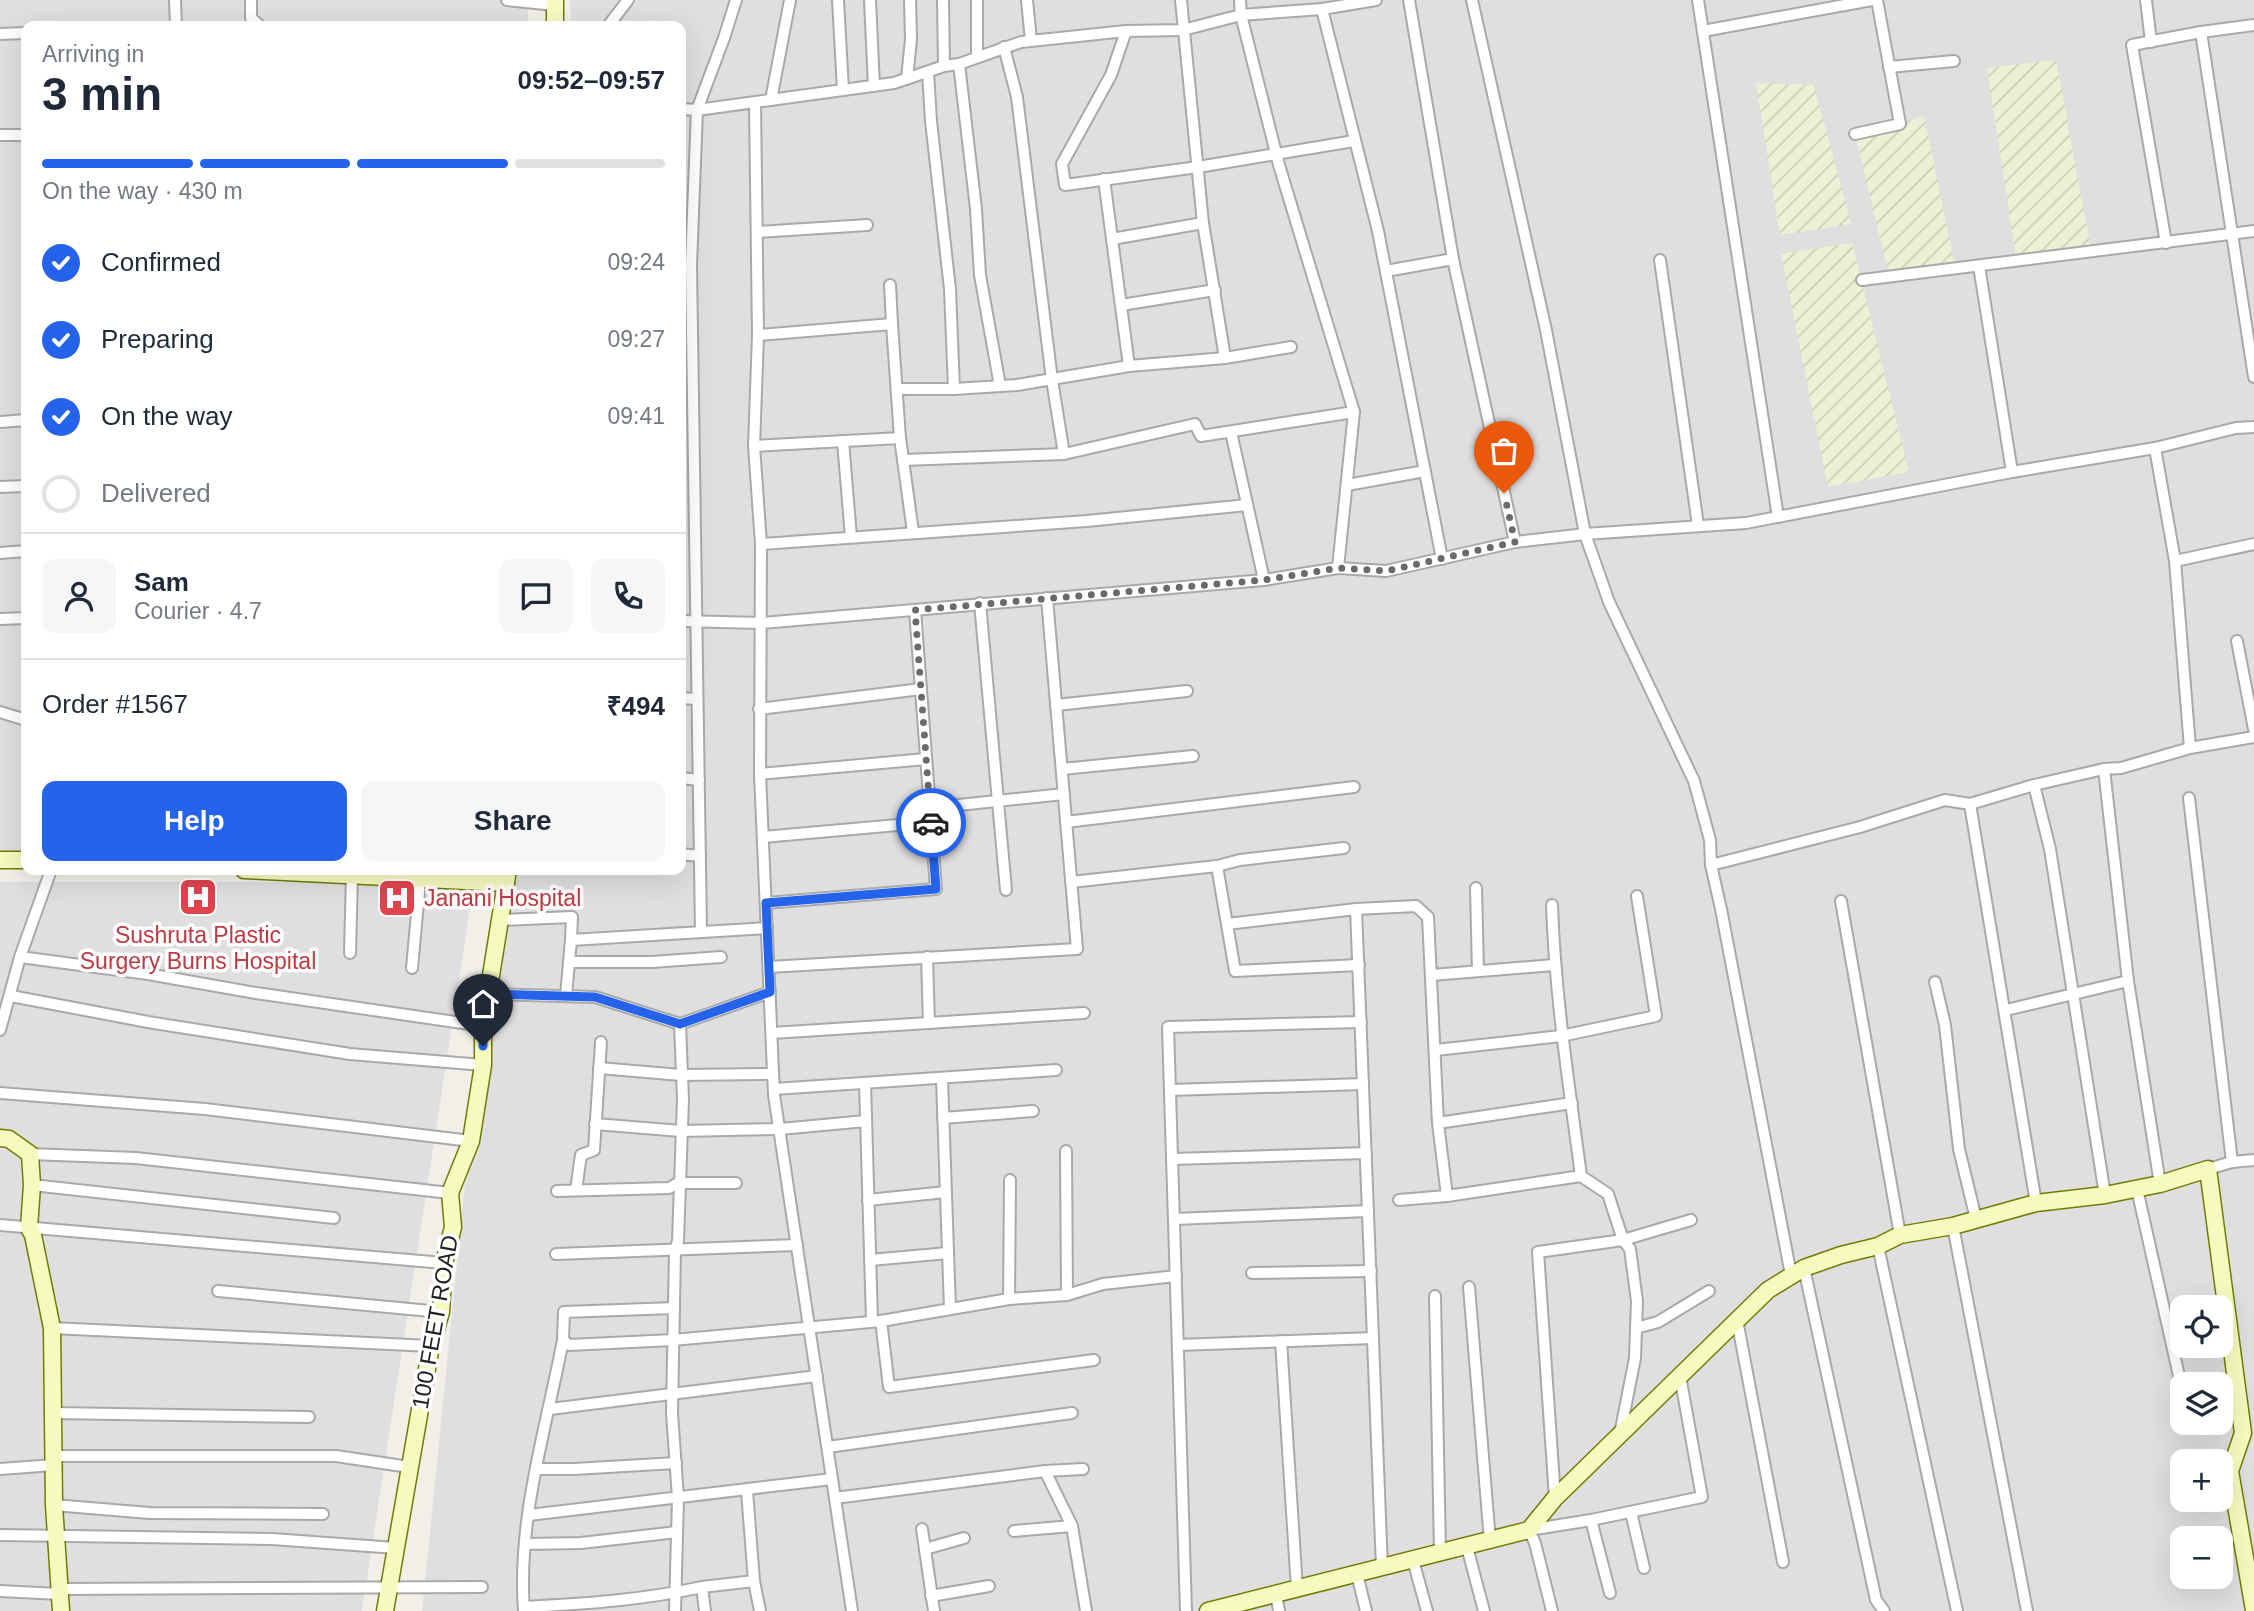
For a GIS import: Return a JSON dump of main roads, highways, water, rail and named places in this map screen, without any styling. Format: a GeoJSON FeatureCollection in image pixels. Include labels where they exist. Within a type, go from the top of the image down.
{"type":"FeatureCollection","features":[{"type":"Feature","properties":{"kind":"main road"},"geometry":{"type":"LineString","coordinates":[[555,3],[555,21]]}},
{"type":"Feature","properties":{"kind":"main road"},"geometry":{"type":"LineString","coordinates":[[0,860],[21,860]]}},
{"type":"Feature","properties":{"kind":"main road"},"geometry":{"type":"LineString","coordinates":[[449,875],[507,877]]}},
{"type":"Feature","properties":{"kind":"main road","name":"100 FEET ROAD"},"geometry":{"type":"LineString","coordinates":[[385,1611],[431,1346],[441,1312],[444,1263],[453,1227],[450,1193],[471,1141],[484,1065],[483,1003],[488,994],[507,877]]}},
{"type":"Feature","properties":{"kind":"main road"},"geometry":{"type":"LineString","coordinates":[[0,1138],[9,1139],[30,1154],[32,1185],[29,1228],[33,1235],[52,1328],[54,1505],[60,1598]]}},
{"type":"Feature","properties":{"kind":"main road"},"geometry":{"type":"LineString","coordinates":[[1208,1611],[1529,1530],[1555,1498],[1768,1290],[1798,1272],[1840,1255],[1878,1246],[1900,1235],[1953,1226],[2036,1203],[2137,1189],[2208,1169],[2243,1433],[2230,1471],[2254,1610]]}},
{"type":"Feature","properties":{"kind":"place","name":"Sushruta Plastic Surgery Burns Hospital"},"geometry":{"type":"Point","coordinates":[198,897]}},
{"type":"Feature","properties":{"kind":"place","name":"Janani Hospital"},"geometry":{"type":"Point","coordinates":[397,898]}}]}
